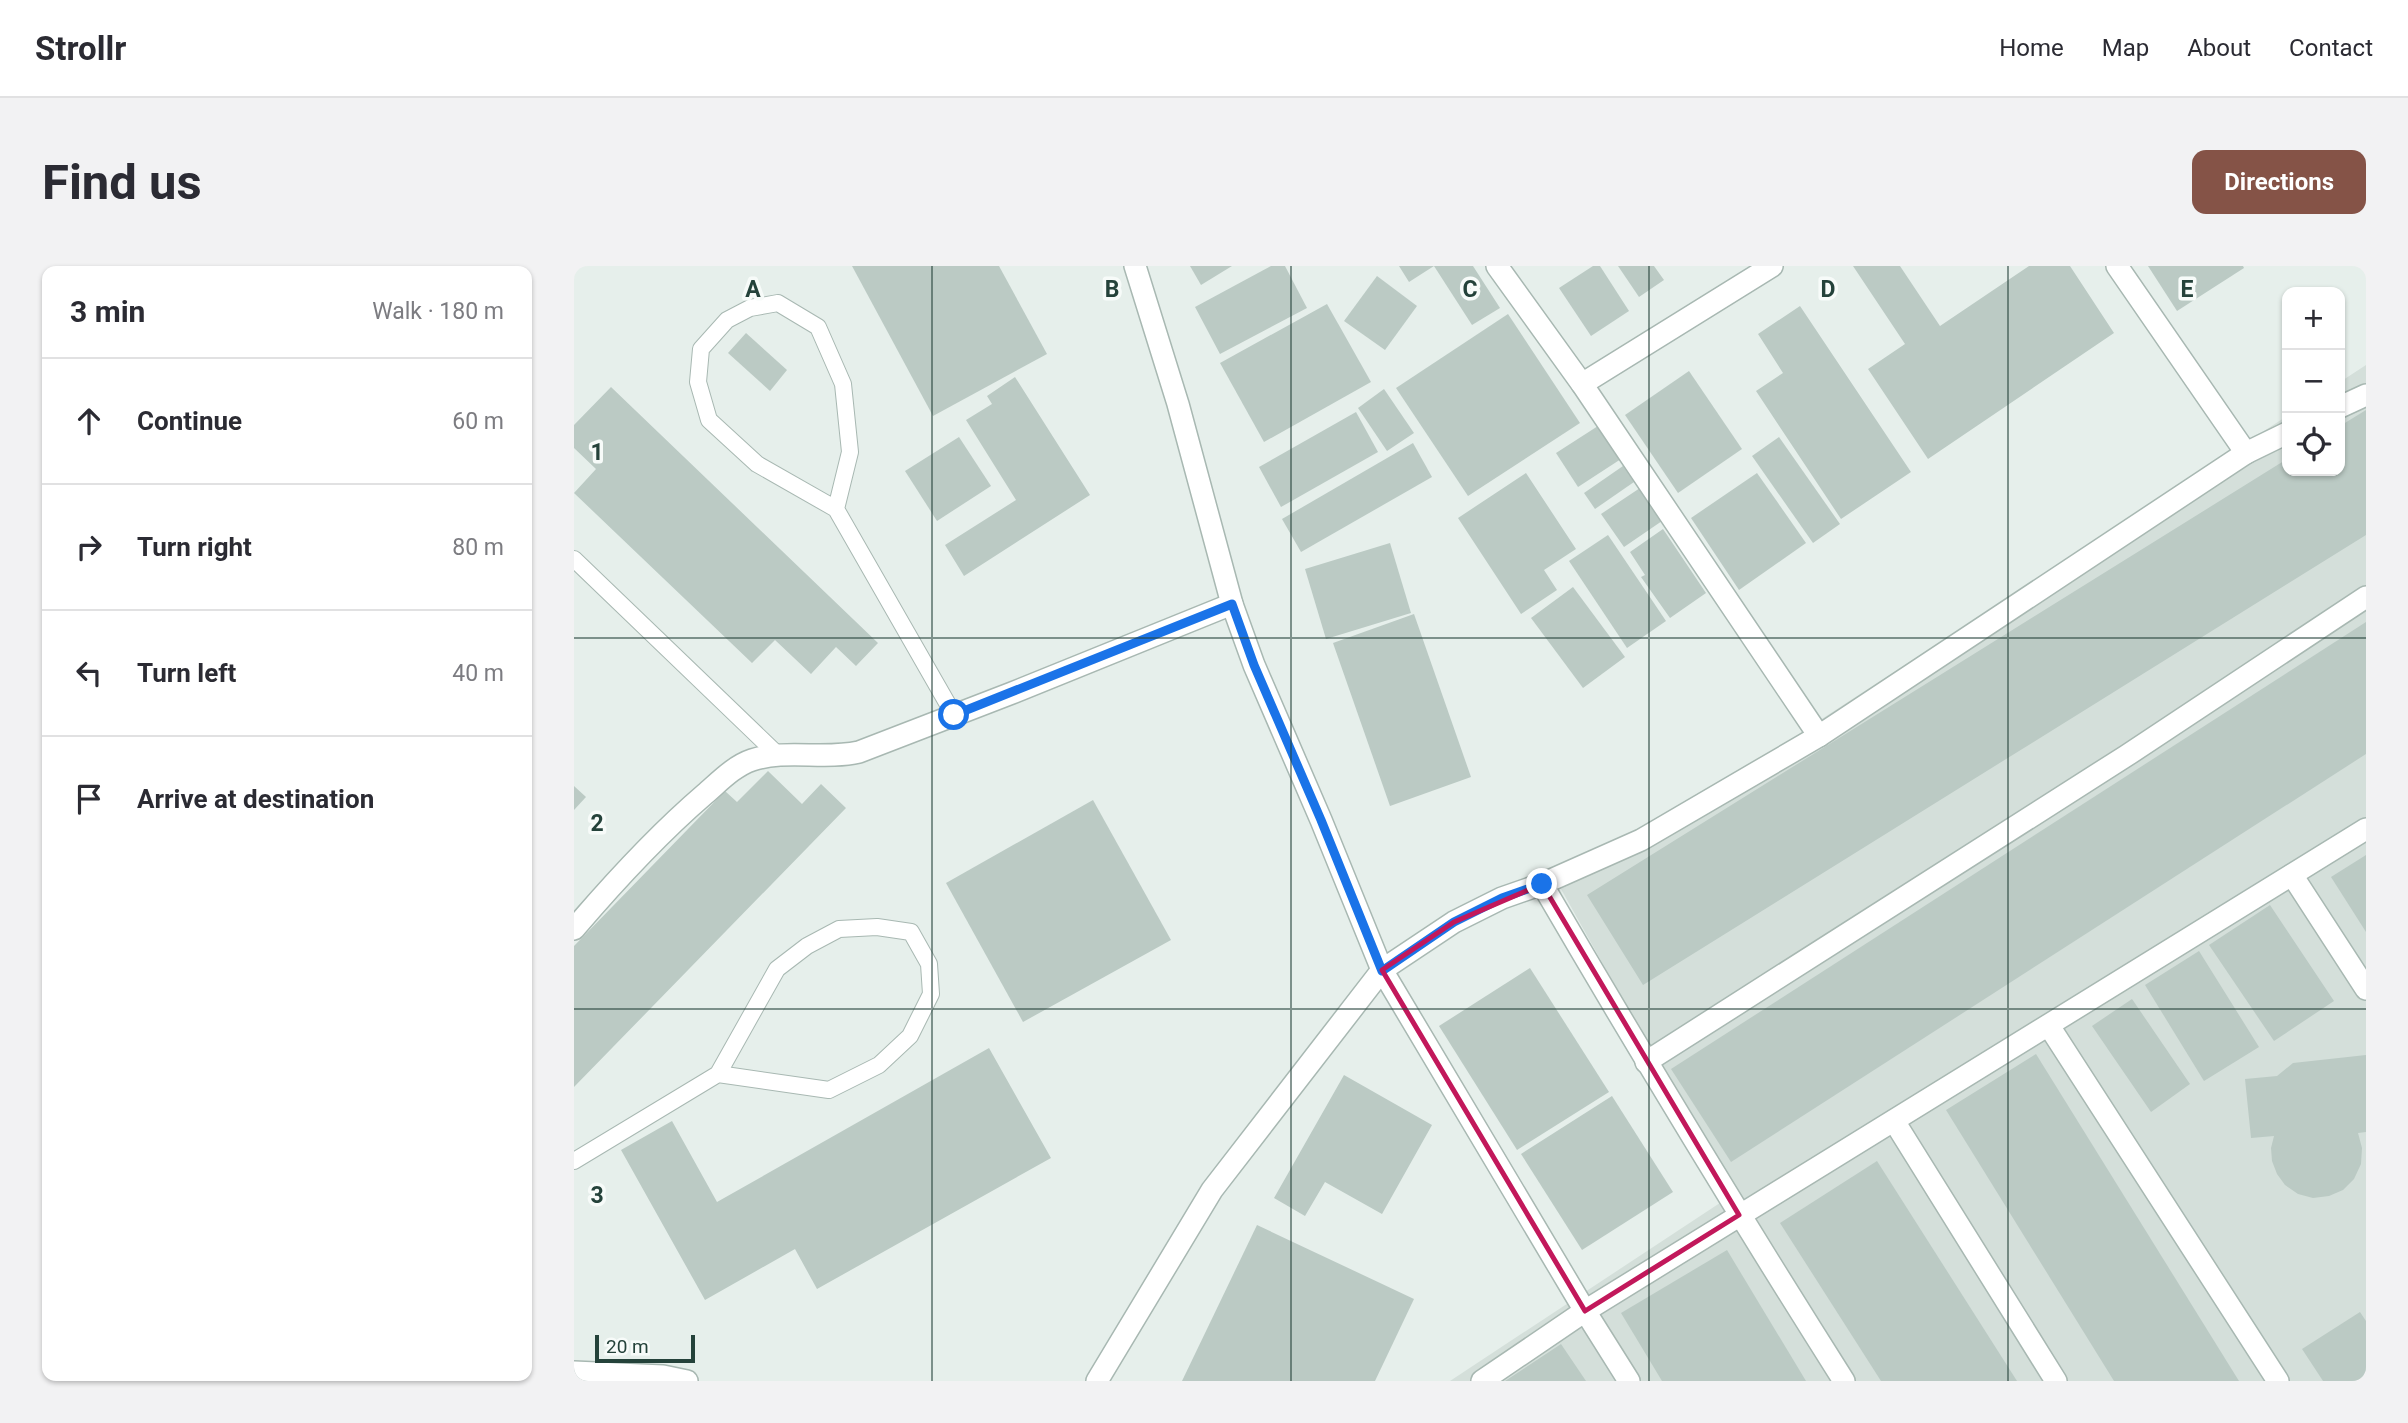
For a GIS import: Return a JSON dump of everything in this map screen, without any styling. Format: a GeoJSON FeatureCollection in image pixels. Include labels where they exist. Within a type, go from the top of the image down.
{"type":"FeatureCollection","features":[{"type":"Feature","properties":{"kind":"street"},"geometry":{"type":"LineString","coordinates":[[1135,266],[1178,404],[1232,604],[1254,665],[1382,971],[1629,1381]]}},
{"type":"Feature","properties":{"kind":"street"},"geometry":{"type":"LineString","coordinates":[[1497,266],[1582,384],[1819,736]]}},
{"type":"Feature","properties":{"kind":"street"},"geometry":{"type":"LineString","coordinates":[[1582,384],[1772,266]]}},
{"type":"Feature","properties":{"kind":"street"},"geometry":{"type":"LineString","coordinates":[[2117,266],[2246,453]]}},
{"type":"Feature","properties":{"kind":"street"},"geometry":{"type":"LineString","coordinates":[[2345,405],[2366,395]]}},
{"type":"Feature","properties":{"kind":"street"},"geometry":{"type":"LineString","coordinates":[[1097,1381],[1212,1190],[1382,971],[1454,922],[1502,898],[1542,884],[1641,840],[1819,736],[2246,453],[2282,435]]}},
{"type":"Feature","properties":{"kind":"street"},"geometry":{"type":"LineString","coordinates":[[1646,1062],[2126,756],[2366,597]]}},
{"type":"Feature","properties":{"kind":"street"},"geometry":{"type":"LineString","coordinates":[[574,929],[624,871],[670,824],[731,772],[752,760],[779,756],[841,756],[859,752],[1232,604]]}},
{"type":"Feature","properties":{"kind":"street"},"geometry":{"type":"LineString","coordinates":[[1482,1381],[1585,1311],[2366,829]]}},
{"type":"Feature","properties":{"kind":"street"},"geometry":{"type":"LineString","coordinates":[[2292,875],[2366,989]]}},
{"type":"Feature","properties":{"kind":"street"},"geometry":{"type":"LineString","coordinates":[[1542,884],[1646,1062],[1844,1381]]}},
{"type":"Feature","properties":{"kind":"street"},"geometry":{"type":"LineString","coordinates":[[2049,1026],[2278,1381]]}},
{"type":"Feature","properties":{"kind":"street"},"geometry":{"type":"LineString","coordinates":[[1894,1121],[2056,1381]]}},
{"type":"Feature","properties":{"kind":"street"},"geometry":{"type":"LineString","coordinates":[[574,1372],[663,1376],[687,1381]]}},
{"type":"Feature","properties":{"kind":"lane"},"geometry":{"type":"LineString","coordinates":[[836,509],[850,452],[843,384],[818,327],[778,303],[750,308],[727,320],[701,349],[698,382],[709,420],[757,464],[836,509],[954,715]]}},
{"type":"Feature","properties":{"kind":"lane"},"geometry":{"type":"LineString","coordinates":[[574,559],[779,756]]}},
{"type":"Feature","properties":{"kind":"lane"},"geometry":{"type":"LineString","coordinates":[[574,1161],[718,1074],[777,969],[807,946],[839,929],[877,927],[911,932],[929,964],[931,994],[910,1036],[879,1065],[829,1090],[718,1074]]}},
{"type":"Feature","properties":{"kind":"highlighted area"},"geometry":{"type":"Polygon","coordinates":[[[1542,884],[1739,1215],[1585,1311],[1382,970],[1454,922],[1542,884]]]}},
{"type":"Feature","properties":{"kind":"shaded area"},"geometry":{"type":"Polygon","coordinates":[[[2366,365],[2366,1381],[1450,1381],[1732,1195],[1561,889],[2282,419],[2282,476],[2345,476],[2345,379],[2366,365]]]}},
{"type":"Feature","properties":{"kind":"building"},"geometry":{"type":"Polygon","coordinates":[[[852,266],[999,266],[1047,354],[933,416],[852,266]]]}},
{"type":"Feature","properties":{"kind":"building"},"geometry":{"type":"Polygon","coordinates":[[[1190,266],[1232,266],[1201,285],[1190,266]]]}},
{"type":"Feature","properties":{"kind":"building"},"geometry":{"type":"Polygon","coordinates":[[[1271,266],[1285,266],[1307,308],[1220,354],[1195,307],[1271,266]]]}},
{"type":"Feature","properties":{"kind":"building"},"geometry":{"type":"Polygon","coordinates":[[[1399,266],[1434,266],[1409,282],[1399,266]]]}},
{"type":"Feature","properties":{"kind":"building"},"geometry":{"type":"Polygon","coordinates":[[[1434,266],[1473,266],[1500,308],[1472,325],[1434,266]]]}},
{"type":"Feature","properties":{"kind":"building"},"geometry":{"type":"Polygon","coordinates":[[[1593,266],[1600,266],[1629,311],[1591,336],[1559,288],[1593,266]]]}},
{"type":"Feature","properties":{"kind":"building"},"geometry":{"type":"Polygon","coordinates":[[[1618,266],[1654,266],[1664,280],[1639,297],[1618,266]]]}},
{"type":"Feature","properties":{"kind":"building"},"geometry":{"type":"Polygon","coordinates":[[[1853,266],[1900,266],[1940,326],[2029,266],[2070,266],[2114,333],[1928,459],[1868,369],[1905,344],[1853,266]]]}},
{"type":"Feature","properties":{"kind":"building"},"geometry":{"type":"Polygon","coordinates":[[[2148,266],[2243,266],[2244,268],[2177,311],[2148,266]]]}},
{"type":"Feature","properties":{"kind":"building"},"geometry":{"type":"Polygon","coordinates":[[[1377,276],[1417,306],[1385,350],[1344,321],[1377,276]]]}},
{"type":"Feature","properties":{"kind":"building"},"geometry":{"type":"Polygon","coordinates":[[[1327,304],[1371,382],[1264,442],[1220,363],[1327,304]]]}},
{"type":"Feature","properties":{"kind":"building"},"geometry":{"type":"Polygon","coordinates":[[[1800,306],[1911,472],[1841,519],[1756,391],[1783,373],[1758,334],[1800,306]]]}},
{"type":"Feature","properties":{"kind":"building"},"geometry":{"type":"Polygon","coordinates":[[[1508,314],[1580,423],[1468,496],[1396,388],[1508,314]]]}},
{"type":"Feature","properties":{"kind":"building"},"geometry":{"type":"Polygon","coordinates":[[[746,333],[787,370],[770,391],[728,353],[746,333]]]}},
{"type":"Feature","properties":{"kind":"building"},"geometry":{"type":"Polygon","coordinates":[[[1689,371],[1742,449],[1678,493],[1625,415],[1689,371]]]}},
{"type":"Feature","properties":{"kind":"building"},"geometry":{"type":"Polygon","coordinates":[[[1015,377],[1090,495],[964,576],[945,545],[1016,500],[966,420],[992,404],[987,396],[1015,377]]]}},
{"type":"Feature","properties":{"kind":"building"},"geometry":{"type":"Polygon","coordinates":[[[611,387],[878,643],[856,666],[836,647],[811,674],[775,640],[752,663],[574,493],[596,469],[574,448],[574,425],[611,387]]]}},
{"type":"Feature","properties":{"kind":"building"},"geometry":{"type":"Polygon","coordinates":[[[1384,389],[1414,433],[1387,451],[1358,408],[1384,389]]]}},
{"type":"Feature","properties":{"kind":"building"},"geometry":{"type":"Polygon","coordinates":[[[2366,410],[2366,535],[1643,985],[1587,895],[2282,462],[2282,476],[2345,476],[2345,423],[2366,410]]]}},
{"type":"Feature","properties":{"kind":"building"},"geometry":{"type":"Polygon","coordinates":[[[1356,412],[1378,452],[1281,507],[1259,467],[1356,412]]]}},
{"type":"Feature","properties":{"kind":"building"},"geometry":{"type":"Polygon","coordinates":[[[1598,426],[1621,459],[1578,487],[1556,453],[1598,426]]]}},
{"type":"Feature","properties":{"kind":"building"},"geometry":{"type":"Polygon","coordinates":[[[959,437],[991,486],[937,521],[905,471],[959,437]]]}},
{"type":"Feature","properties":{"kind":"building"},"geometry":{"type":"Polygon","coordinates":[[[1779,437],[1840,524],[1813,543],[1752,456],[1779,437]]]}},
{"type":"Feature","properties":{"kind":"building"},"geometry":{"type":"Polygon","coordinates":[[[1413,443],[1432,477],[1301,552],[1282,519],[1413,443]]]}},
{"type":"Feature","properties":{"kind":"building"},"geometry":{"type":"Polygon","coordinates":[[[1623,466],[1634,482],[1595,509],[1584,493],[1623,466]]]}},
{"type":"Feature","properties":{"kind":"building"},"geometry":{"type":"Polygon","coordinates":[[[1526,473],[1576,549],[1544,570],[1557,590],[1521,614],[1458,518],[1526,473]]]}},
{"type":"Feature","properties":{"kind":"building"},"geometry":{"type":"Polygon","coordinates":[[[1757,473],[1806,543],[1739,590],[1691,518],[1757,473]]]}},
{"type":"Feature","properties":{"kind":"building"},"geometry":{"type":"Polygon","coordinates":[[[1640,488],[1662,521],[1624,547],[1601,514],[1640,488]]]}},
{"type":"Feature","properties":{"kind":"building"},"geometry":{"type":"Polygon","coordinates":[[[1663,529],[1706,593],[1670,618],[1641,577],[1645,575],[1630,552],[1663,529]]]}},
{"type":"Feature","properties":{"kind":"building"},"geometry":{"type":"Polygon","coordinates":[[[1608,535],[1666,621],[1627,648],[1569,561],[1608,535]]]}},
{"type":"Feature","properties":{"kind":"building"},"geometry":{"type":"Polygon","coordinates":[[[1390,543],[1411,613],[1326,639],[1305,569],[1390,543]]]}},
{"type":"Feature","properties":{"kind":"building"},"geometry":{"type":"Polygon","coordinates":[[[1573,587],[1625,657],[1583,688],[1531,618],[1573,587]]]}},
{"type":"Feature","properties":{"kind":"building"},"geometry":{"type":"Polygon","coordinates":[[[1414,614],[1471,777],[1390,806],[1333,643],[1414,614]]]}},
{"type":"Feature","properties":{"kind":"building"},"geometry":{"type":"Polygon","coordinates":[[[2366,622],[2366,754],[1731,1162],[1671,1069],[2366,622]]]}},
{"type":"Feature","properties":{"kind":"building"},"geometry":{"type":"Polygon","coordinates":[[[768,771],[802,804],[821,784],[846,808],[574,1087],[574,946],[725,791],[737,802],[768,771]]]}},
{"type":"Feature","properties":{"kind":"building"},"geometry":{"type":"Polygon","coordinates":[[[574,786],[586,797],[574,810],[574,786]]]}},
{"type":"Feature","properties":{"kind":"building"},"geometry":{"type":"Polygon","coordinates":[[[1093,800],[1171,940],[1023,1022],[946,883],[1093,800]]]}},
{"type":"Feature","properties":{"kind":"building"},"geometry":{"type":"Polygon","coordinates":[[[2366,855],[2366,932],[2331,877],[2366,855]]]}},
{"type":"Feature","properties":{"kind":"building"},"geometry":{"type":"Polygon","coordinates":[[[2270,905],[2334,1001],[2274,1041],[2209,945],[2270,905]]]}},
{"type":"Feature","properties":{"kind":"building"},"geometry":{"type":"Polygon","coordinates":[[[2199,951],[2259,1047],[2204,1081],[2145,985],[2199,951]]]}},
{"type":"Feature","properties":{"kind":"building"},"geometry":{"type":"Polygon","coordinates":[[[1530,968],[1609,1092],[1517,1150],[1439,1026],[1530,968]]]}},
{"type":"Feature","properties":{"kind":"building"},"geometry":{"type":"Polygon","coordinates":[[[2132,999],[2190,1084],[2151,1112],[2092,1026],[2132,999]]]}},
{"type":"Feature","properties":{"kind":"building"},"geometry":{"type":"Polygon","coordinates":[[[989,1048],[1051,1158],[817,1289],[795,1249],[705,1300],[621,1150],[672,1121],[717,1202],[989,1048]]]}},
{"type":"Feature","properties":{"kind":"building"},"geometry":{"type":"Polygon","coordinates":[[[2036,1054],[2239,1381],[2114,1381],[1946,1110],[2036,1054]]]}},
{"type":"Feature","properties":{"kind":"building"},"geometry":{"type":"Polygon","coordinates":[[[2366,1055],[2366,1132],[2358,1133],[2362,1148],[2361,1164],[2354,1179],[2343,1190],[2329,1196],[2313,1198],[2298,1194],[2285,1185],[2277,1174],[2272,1161],[2274,1136],[2251,1138],[2245,1079],[2277,1076],[2293,1063],[2366,1055]]]}},
{"type":"Feature","properties":{"kind":"building"},"geometry":{"type":"Polygon","coordinates":[[[1344,1075],[1432,1125],[1382,1214],[1325,1182],[1305,1216],[1274,1198],[1344,1075]]]}},
{"type":"Feature","properties":{"kind":"building"},"geometry":{"type":"Polygon","coordinates":[[[1612,1096],[1673,1192],[1582,1250],[1521,1154],[1612,1096]]]}},
{"type":"Feature","properties":{"kind":"building"},"geometry":{"type":"Polygon","coordinates":[[[1877,1161],[2017,1381],[1881,1381],[1780,1223],[1877,1161]]]}},
{"type":"Feature","properties":{"kind":"building"},"geometry":{"type":"Polygon","coordinates":[[[1257,1225],[1414,1299],[1375,1381],[1182,1381],[1257,1225]]]}},
{"type":"Feature","properties":{"kind":"building"},"geometry":{"type":"Polygon","coordinates":[[[1727,1250],[1806,1381],[1662,1381],[1621,1313],[1727,1250]]]}},
{"type":"Feature","properties":{"kind":"building"},"geometry":{"type":"Polygon","coordinates":[[[2360,1312],[2366,1321],[2366,1381],[2323,1381],[2302,1349],[2360,1312]]]}},
{"type":"Feature","properties":{"kind":"building"},"geometry":{"type":"Polygon","coordinates":[[[1561,1344],[1586,1381],[1505,1381],[1561,1344]]]}},
{"type":"Feature","properties":{"kind":"route"},"geometry":{"type":"LineString","coordinates":[[954,715],[1232,604],[1254,665],[1382,971],[1454,922],[1502,898],[1542,884]]}}]}
